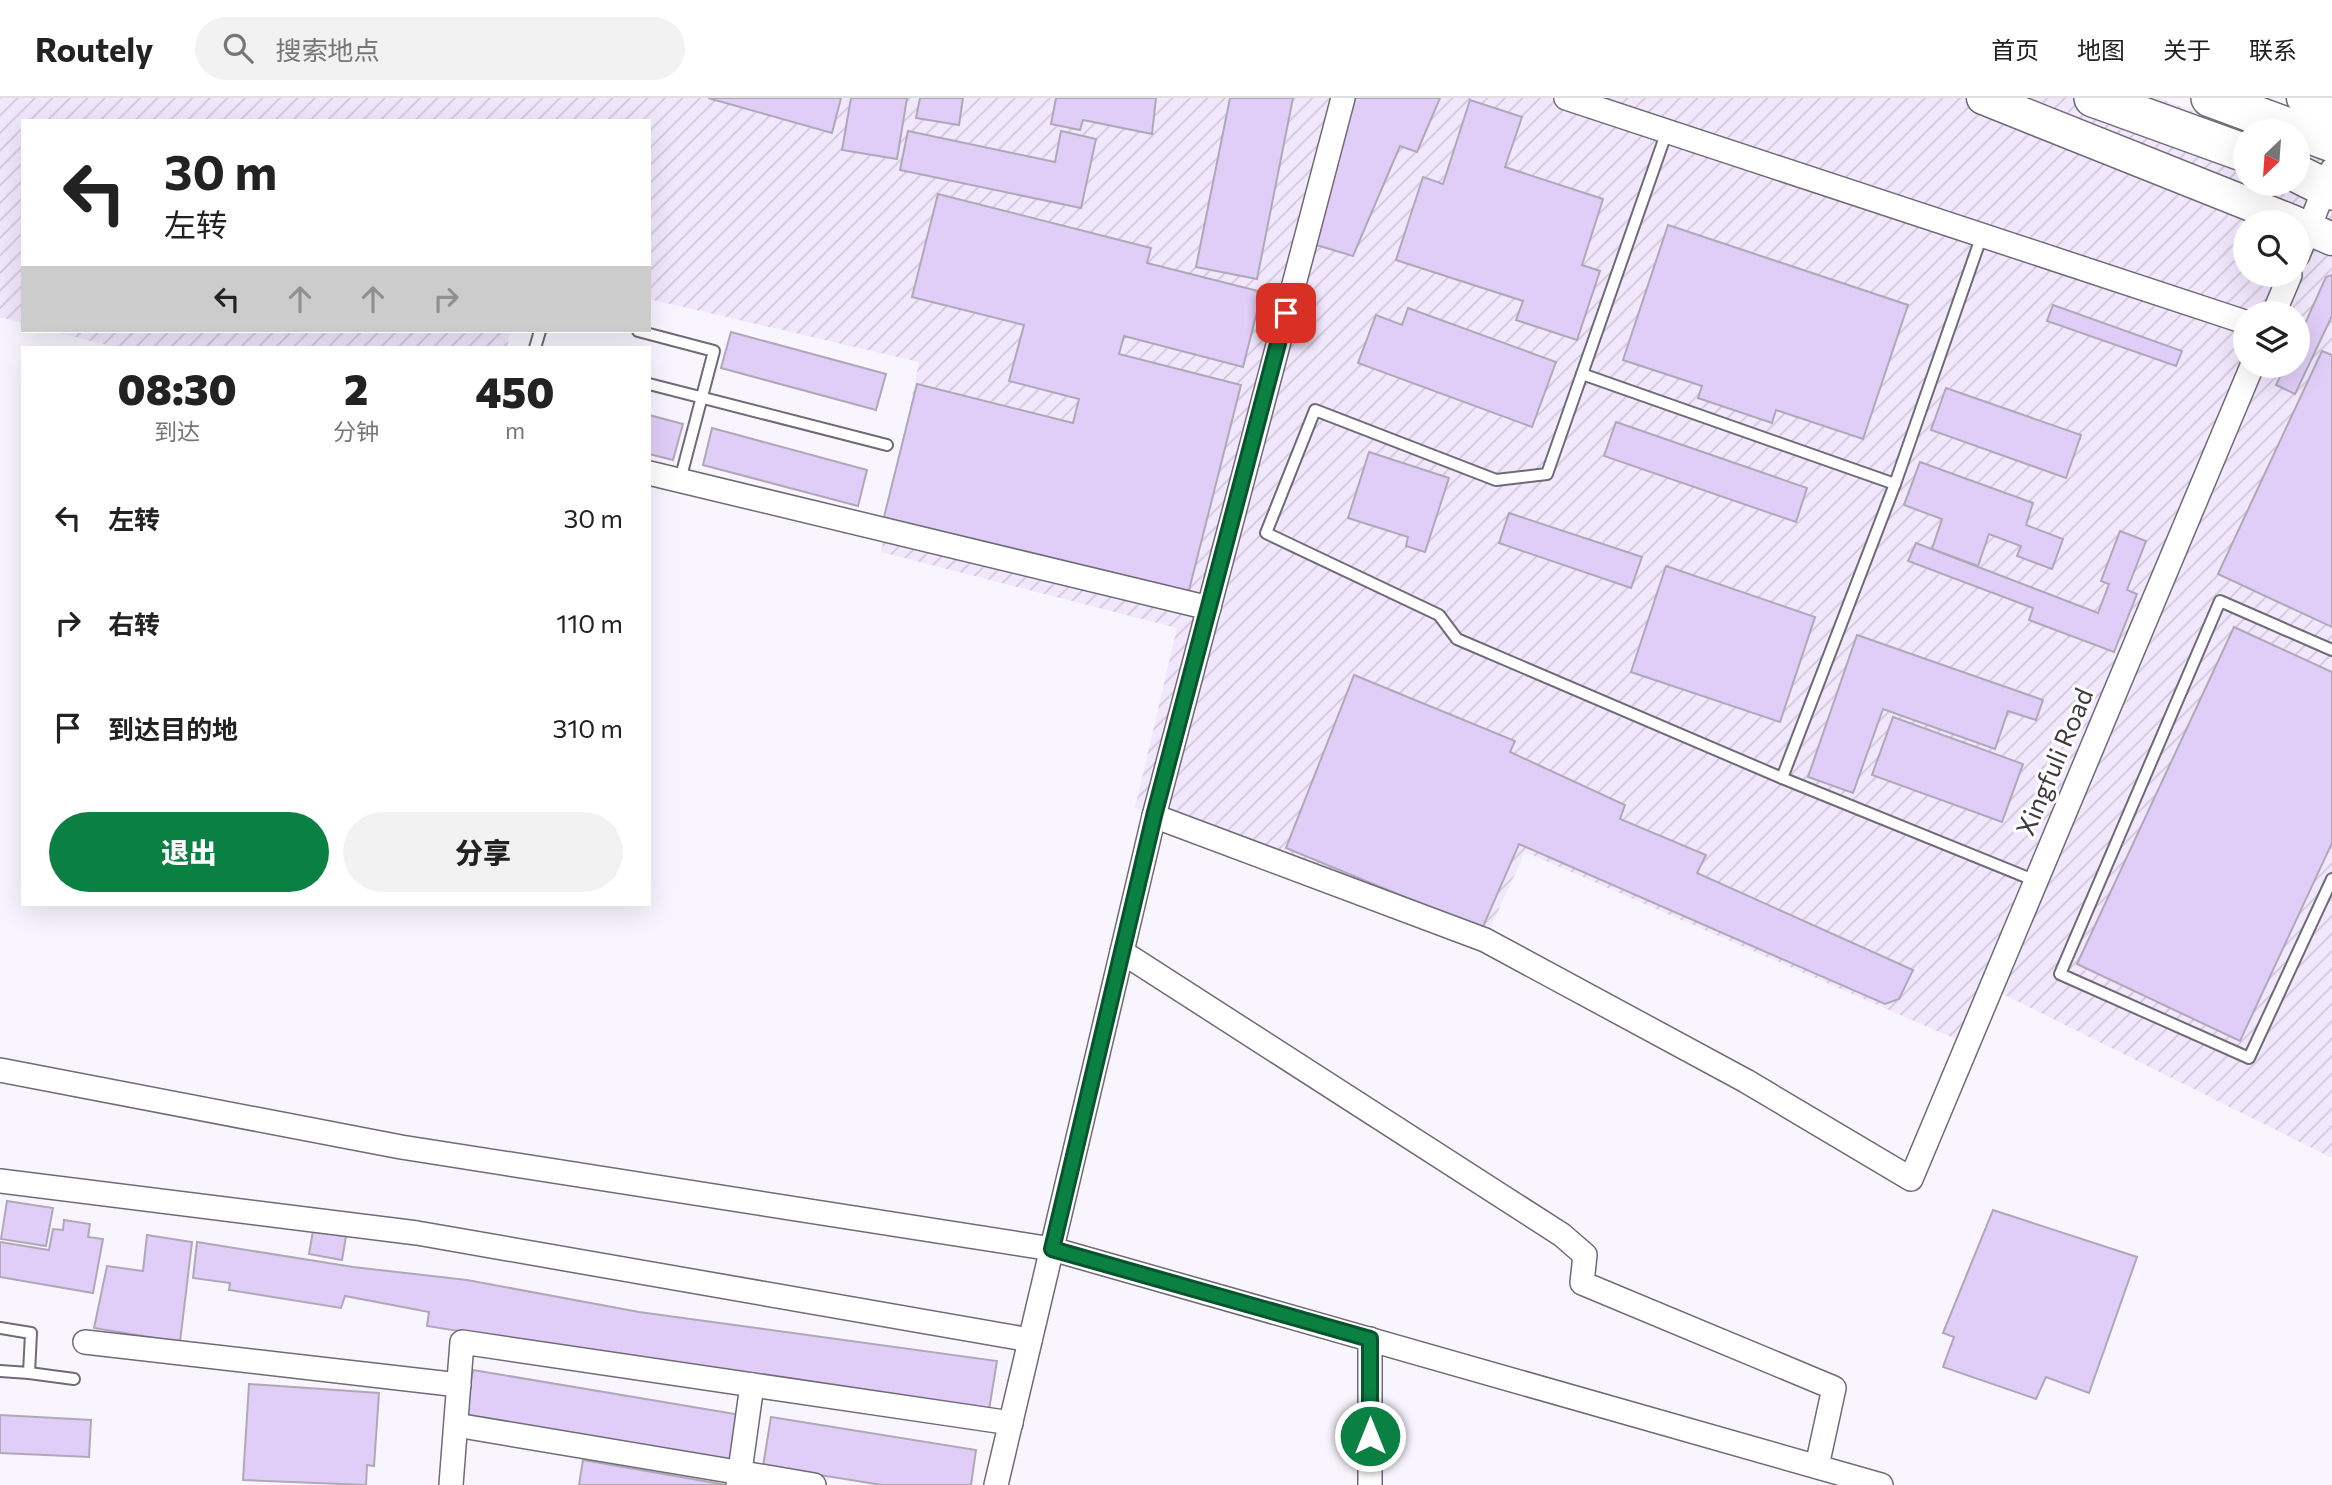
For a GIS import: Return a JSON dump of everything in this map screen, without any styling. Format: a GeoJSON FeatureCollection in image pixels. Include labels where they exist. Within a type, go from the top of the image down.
{"type":"FeatureCollection","features":[{"type":"Feature","properties":{"kind":"main road"},"geometry":{"type":"LineString","coordinates":[[2094,98],[2233,149]]}},
{"type":"Feature","properties":{"kind":"main road"},"geometry":{"type":"LineString","coordinates":[[2210,98],[2332,144]]}},
{"type":"Feature","properties":{"kind":"street"},"geometry":{"type":"LineString","coordinates":[[996,1485],[1154,816],[1343,98]]}},
{"type":"Feature","properties":{"kind":"street"},"geometry":{"type":"LineString","coordinates":[[1566,98],[2233,317]]}},
{"type":"Feature","properties":{"kind":"street"},"geometry":{"type":"LineString","coordinates":[[1983,98],[2249,210]]}},
{"type":"Feature","properties":{"kind":"street"},"geometry":{"type":"LineString","coordinates":[[2303,98],[2332,109]]}},
{"type":"Feature","properties":{"kind":"street"},"geometry":{"type":"LineString","coordinates":[[2310,221],[2322,181]]}},
{"type":"Feature","properties":{"kind":"street","name":"Xingfuli Road"},"geometry":{"type":"LineString","coordinates":[[1154,816],[1485,940],[1746,1081],[1911,1179],[2247,378]]}},
{"type":"Feature","properties":{"kind":"street"},"geometry":{"type":"LineString","coordinates":[[651,473],[1209,608]]}},
{"type":"Feature","properties":{"kind":"street"},"geometry":{"type":"LineString","coordinates":[[1122,952],[1562,1235],[1585,1255],[1582,1283],[1834,1388],[1816,1466]]}},
{"type":"Feature","properties":{"kind":"street"},"geometry":{"type":"LineString","coordinates":[[0,1070],[401,1147],[1052,1249],[1881,1485]]}},
{"type":"Feature","properties":{"kind":"street"},"geometry":{"type":"LineString","coordinates":[[0,1181],[417,1233],[1030,1340]]}},
{"type":"Feature","properties":{"kind":"street"},"geometry":{"type":"LineString","coordinates":[[1370,1339],[1370,1485]]}},
{"type":"Feature","properties":{"kind":"street"},"geometry":{"type":"LineString","coordinates":[[85,1342],[459,1385]]}},
{"type":"Feature","properties":{"kind":"street"},"geometry":{"type":"LineString","coordinates":[[451,1485],[462,1342],[1011,1423]]}},
{"type":"Feature","properties":{"kind":"street"},"geometry":{"type":"LineString","coordinates":[[738,1479],[752,1385]]}},
{"type":"Feature","properties":{"kind":"street"},"geometry":{"type":"LineString","coordinates":[[456,1425],[738,1479],[814,1485]]}},
{"type":"Feature","properties":{"kind":"lane"},"geometry":{"type":"LineString","coordinates":[[1667,131],[1547,474],[1496,480],[1315,410],[1266,533],[1438,615],[1457,639],[1782,778],[2036,881]]}},
{"type":"Feature","properties":{"kind":"lane"},"geometry":{"type":"LineString","coordinates":[[1782,778],[1895,484],[1982,235]]}},
{"type":"Feature","properties":{"kind":"lane"},"geometry":{"type":"LineString","coordinates":[[646,333],[714,351],[680,480]]}},
{"type":"Feature","properties":{"kind":"lane"},"geometry":{"type":"LineString","coordinates":[[1582,374],[1895,484]]}},
{"type":"Feature","properties":{"kind":"lane"},"geometry":{"type":"LineString","coordinates":[[651,385],[887,445]]}},
{"type":"Feature","properties":{"kind":"lane"},"geometry":{"type":"LineString","coordinates":[[2332,650],[2220,601],[2060,974],[2249,1058],[2332,879]]}},
{"type":"Feature","properties":{"kind":"lane"},"geometry":{"type":"LineString","coordinates":[[0,1328],[31,1333],[29,1373]]}},
{"type":"Feature","properties":{"kind":"lane"},"geometry":{"type":"LineString","coordinates":[[0,1371],[74,1379]]}},
{"type":"Feature","properties":{"kind":"shaded area"},"geometry":{"type":"Polygon","coordinates":[[[0,98],[2158,98],[2233,126],[2233,196],[2310,196],[2310,155],[2332,163],[2332,1158],[1991,988],[2251,378],[2310,378],[2310,301],[2284,301],[2290,287],[2310,287],[2310,210],[2233,210],[2233,287],[2289,287],[2282,301],[2233,301],[2233,378],[2240,378],[1958,1040],[1525,852],[1485,940],[1135,808],[1177,628],[881,552],[919,362],[651,299],[651,119],[21,119],[21,322],[0,317],[0,98]]]}},
{"type":"Feature","properties":{"kind":"shaded area"},"geometry":{"type":"Polygon","coordinates":[[[60,333],[510,333],[507,346],[110,346],[60,333]]]}},
{"type":"Feature","properties":{"kind":"building"},"geometry":{"type":"Polygon","coordinates":[[[708,98],[841,98],[832,133],[708,98]]]}},
{"type":"Feature","properties":{"kind":"building"},"geometry":{"type":"Polygon","coordinates":[[[851,98],[907,98],[897,159],[842,150],[851,98]]]}},
{"type":"Feature","properties":{"kind":"building"},"geometry":{"type":"Polygon","coordinates":[[[920,98],[963,98],[959,125],[916,118],[920,98]]]}},
{"type":"Feature","properties":{"kind":"building"},"geometry":{"type":"Polygon","coordinates":[[[1056,98],[1156,98],[1152,134],[1083,120],[1080,130],[1051,124],[1056,98]]]}},
{"type":"Feature","properties":{"kind":"building"},"geometry":{"type":"Polygon","coordinates":[[[1230,98],[1293,98],[1257,279],[1196,267],[1230,98]]]}},
{"type":"Feature","properties":{"kind":"building"},"geometry":{"type":"Polygon","coordinates":[[[1350,98],[1440,98],[1417,152],[1400,146],[1353,256],[1313,244],[1350,98]]]}},
{"type":"Feature","properties":{"kind":"building"},"geometry":{"type":"Polygon","coordinates":[[[1470,100],[1522,117],[1505,167],[1603,199],[1582,265],[1600,271],[1577,340],[1516,320],[1523,301],[1396,260],[1423,177],[1443,184],[1470,100]]]}},
{"type":"Feature","properties":{"kind":"building"},"geometry":{"type":"Polygon","coordinates":[[[908,131],[1055,162],[1061,131],[1096,139],[1081,208],[900,170],[908,131]]]}},
{"type":"Feature","properties":{"kind":"building"},"geometry":{"type":"Polygon","coordinates":[[[938,194],[1151,248],[1147,263],[1262,292],[1243,367],[1124,336],[1119,354],[1241,385],[1187,598],[883,521],[917,384],[1073,423],[1079,399],[1009,381],[1024,325],[912,297],[938,194]]]}},
{"type":"Feature","properties":{"kind":"building"},"geometry":{"type":"Polygon","coordinates":[[[1668,225],[1908,305],[1863,439],[1776,410],[1772,423],[1698,398],[1702,386],[1623,360],[1668,225]]]}},
{"type":"Feature","properties":{"kind":"building"},"geometry":{"type":"Polygon","coordinates":[[[2332,275],[2332,316],[2310,362],[2310,312],[2326,277],[2332,275]]]}},
{"type":"Feature","properties":{"kind":"building"},"geometry":{"type":"Polygon","coordinates":[[[2053,305],[2182,351],[2176,366],[2047,321],[2053,305]]]}},
{"type":"Feature","properties":{"kind":"building"},"geometry":{"type":"Polygon","coordinates":[[[1408,308],[1556,362],[1532,427],[1358,363],[1376,315],[1402,325],[1408,308]]]}},
{"type":"Feature","properties":{"kind":"building"},"geometry":{"type":"Polygon","coordinates":[[[731,332],[886,374],[876,410],[721,368],[731,332]]]}},
{"type":"Feature","properties":{"kind":"building"},"geometry":{"type":"Polygon","coordinates":[[[2322,351],[2332,355],[2332,627],[2218,574],[2322,351]]]}},
{"type":"Feature","properties":{"kind":"building"},"geometry":{"type":"Polygon","coordinates":[[[2279,378],[2303,378],[2295,394],[2276,385],[2279,378]]]}},
{"type":"Feature","properties":{"kind":"building"},"geometry":{"type":"Polygon","coordinates":[[[1946,388],[2081,435],[2066,478],[1931,430],[1946,388]]]}},
{"type":"Feature","properties":{"kind":"building"},"geometry":{"type":"Polygon","coordinates":[[[651,416],[683,424],[673,460],[651,454],[651,416]]]}},
{"type":"Feature","properties":{"kind":"building"},"geometry":{"type":"Polygon","coordinates":[[[1616,422],[1807,488],[1796,522],[1604,456],[1616,422]]]}},
{"type":"Feature","properties":{"kind":"building"},"geometry":{"type":"Polygon","coordinates":[[[712,428],[867,470],[858,506],[703,465],[712,428]]]}},
{"type":"Feature","properties":{"kind":"building"},"geometry":{"type":"Polygon","coordinates":[[[1369,452],[1449,478],[1425,552],[1406,546],[1408,537],[1348,518],[1369,452]]]}},
{"type":"Feature","properties":{"kind":"building"},"geometry":{"type":"Polygon","coordinates":[[[1920,462],[2033,503],[2026,525],[2063,539],[2052,569],[2017,556],[2021,546],[1989,534],[1978,566],[1932,549],[1942,519],[1904,505],[1920,462]]]}},
{"type":"Feature","properties":{"kind":"building"},"geometry":{"type":"Polygon","coordinates":[[[1509,513],[1642,557],[1631,588],[1499,543],[1509,513]]]}},
{"type":"Feature","properties":{"kind":"building"},"geometry":{"type":"Polygon","coordinates":[[[2120,531],[2146,541],[2127,590],[2137,594],[2114,652],[2029,620],[2033,608],[1908,561],[1916,543],[2098,613],[2109,584],[2101,581],[2120,531]]]}},
{"type":"Feature","properties":{"kind":"building"},"geometry":{"type":"Polygon","coordinates":[[[1666,566],[1815,617],[1780,722],[1631,672],[1666,566]]]}},
{"type":"Feature","properties":{"kind":"building"},"geometry":{"type":"Polygon","coordinates":[[[2234,627],[2332,672],[2332,843],[2240,1041],[2077,964],[2234,627]]]}},
{"type":"Feature","properties":{"kind":"building"},"geometry":{"type":"Polygon","coordinates":[[[1857,635],[2043,700],[2036,720],[2008,711],[1995,749],[1883,709],[1853,793],[1808,777],[1857,635]]]}},
{"type":"Feature","properties":{"kind":"building"},"geometry":{"type":"Polygon","coordinates":[[[1354,675],[1515,741],[1510,752],[1625,805],[1620,819],[1706,855],[1697,873],[1913,970],[1899,999],[1885,1004],[1519,844],[1482,929],[1286,848],[1354,675]]]}},
{"type":"Feature","properties":{"kind":"building"},"geometry":{"type":"Polygon","coordinates":[[[1893,717],[2023,764],[2002,822],[1872,775],[1893,717]]]}},
{"type":"Feature","properties":{"kind":"building"},"geometry":{"type":"Polygon","coordinates":[[[7,1201],[53,1208],[46,1246],[1,1239],[7,1201]]]}},
{"type":"Feature","properties":{"kind":"building"},"geometry":{"type":"Polygon","coordinates":[[[1993,1210],[2137,1257],[2089,1393],[2046,1377],[2036,1399],[1943,1367],[1954,1337],[1943,1333],[1993,1210]]]}},
{"type":"Feature","properties":{"kind":"building"},"geometry":{"type":"Polygon","coordinates":[[[64,1220],[90,1224],[88,1237],[103,1239],[93,1293],[0,1277],[0,1242],[49,1250],[53,1229],[63,1230],[64,1220]]]}},
{"type":"Feature","properties":{"kind":"building"},"geometry":{"type":"Polygon","coordinates":[[[314,1225],[347,1230],[342,1260],[309,1254],[314,1225]]]}},
{"type":"Feature","properties":{"kind":"building"},"geometry":{"type":"Polygon","coordinates":[[[147,1235],[192,1242],[180,1342],[94,1328],[107,1266],[143,1271],[147,1235]]]}},
{"type":"Feature","properties":{"kind":"building"},"geometry":{"type":"Polygon","coordinates":[[[197,1242],[353,1267],[467,1280],[639,1312],[997,1361],[988,1416],[427,1326],[429,1312],[345,1296],[341,1308],[229,1290],[230,1283],[193,1278],[197,1242]]]}},
{"type":"Feature","properties":{"kind":"building"},"geometry":{"type":"Polygon","coordinates":[[[473,1370],[741,1415],[733,1462],[465,1417],[473,1370]]]}},
{"type":"Feature","properties":{"kind":"building"},"geometry":{"type":"Polygon","coordinates":[[[249,1384],[379,1393],[374,1466],[367,1465],[366,1485],[243,1480],[249,1384]]]}},
{"type":"Feature","properties":{"kind":"building"},"geometry":{"type":"Polygon","coordinates":[[[0,1415],[91,1420],[89,1457],[0,1453],[0,1415]]]}},
{"type":"Feature","properties":{"kind":"building"},"geometry":{"type":"Polygon","coordinates":[[[771,1417],[976,1450],[971,1485],[882,1485],[763,1466],[771,1417]]]}},
{"type":"Feature","properties":{"kind":"building"},"geometry":{"type":"Polygon","coordinates":[[[583,1460],[727,1485],[579,1485],[583,1460]]]}},
{"type":"Feature","properties":{"kind":"route"},"geometry":{"type":"LineString","coordinates":[[1286,313],[1154,816],[1052,1249],[1370,1339],[1370,1436]]}}]}
